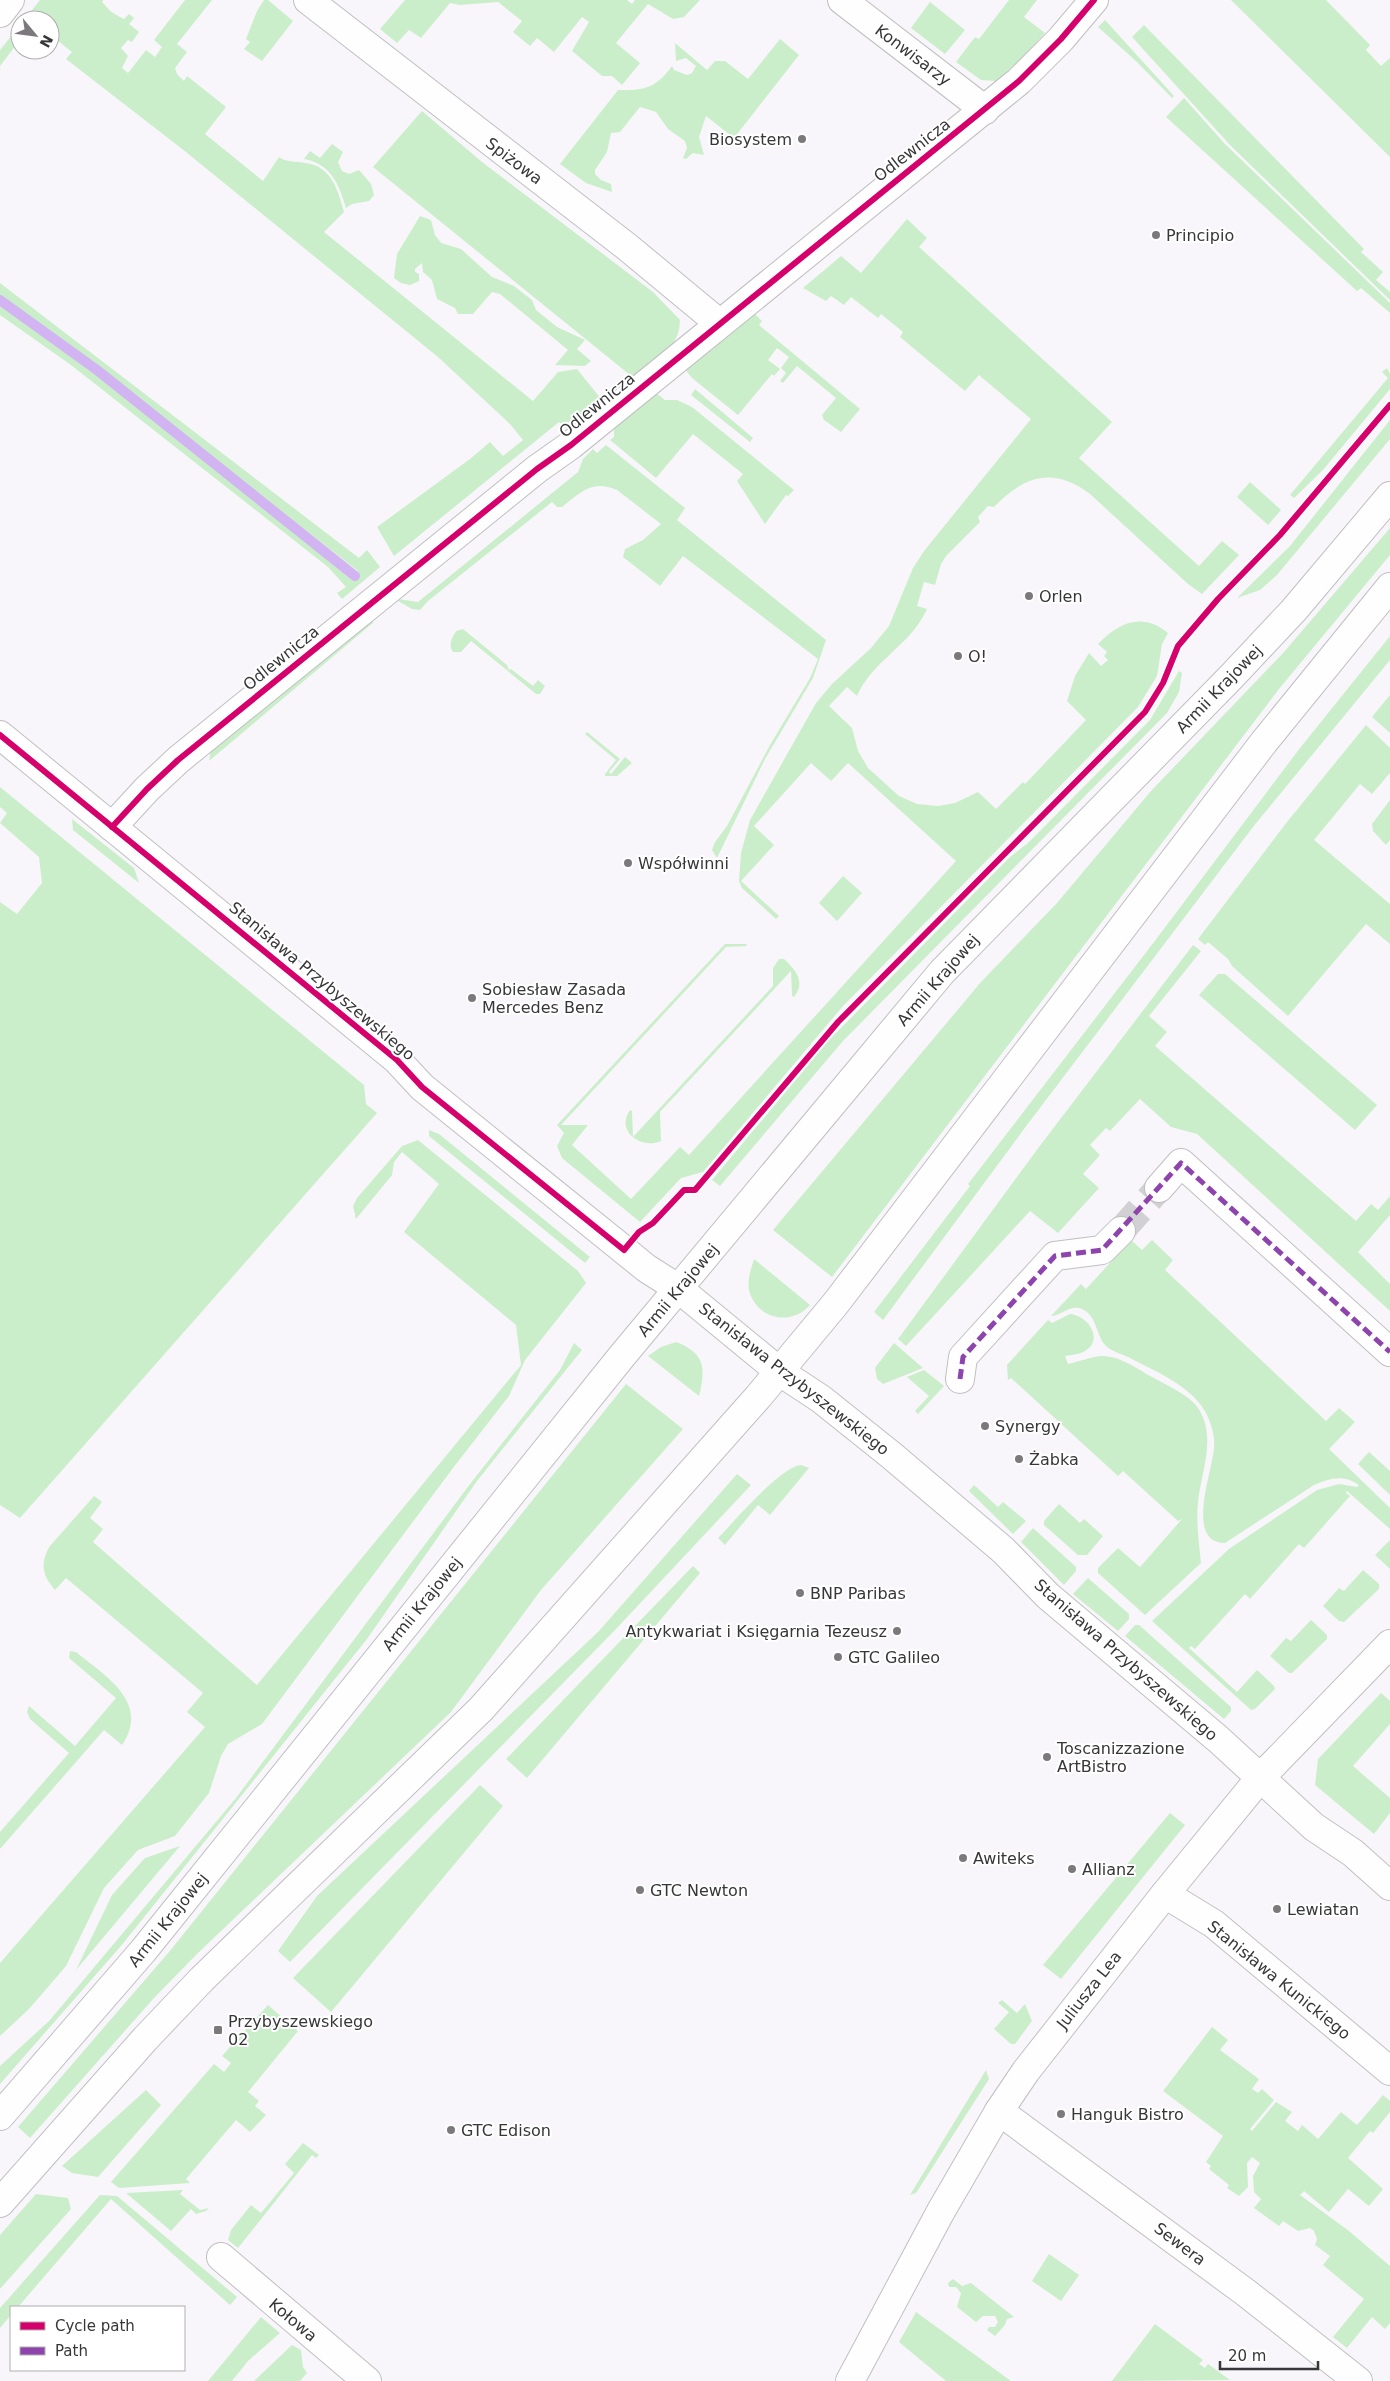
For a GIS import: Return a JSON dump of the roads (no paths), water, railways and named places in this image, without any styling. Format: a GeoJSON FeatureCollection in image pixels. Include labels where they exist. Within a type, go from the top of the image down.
{"type":"FeatureCollection","features":[{"type":"Feature","properties":{"kind":"street"},"geometry":{"type":"LineString","coordinates":[[0,13],[10,0]]}},
{"type":"Feature","properties":{"kind":"street","name":"Spiżowa"},"geometry":{"type":"LineString","coordinates":[[308,0],[626,246],[719,323]]}},
{"type":"Feature","properties":{"kind":"street","name":"Konwisarzy"},"geometry":{"type":"LineString","coordinates":[[842,0],[985,110]]}},
{"type":"Feature","properties":{"kind":"street","name":"Odlewnicza"},"geometry":{"type":"LineString","coordinates":[[112,827],[147,789],[178,760],[536,469],[570,445],[985,110],[1033,68],[1094,0]]}},
{"type":"Feature","properties":{"kind":"street","name":"Armii Krajowej"},"geometry":{"type":"LineString","coordinates":[[0,2116],[143,1950],[622,1356],[942,972],[1232,676],[1294,610],[1390,496]]}},
{"type":"Feature","properties":{"kind":"street"},"geometry":{"type":"LineString","coordinates":[[0,2203],[145,2039],[202,1979],[475,1716],[780,1372],[836,1303],[1270,735],[1390,587]]}},
{"type":"Feature","properties":{"kind":"street","name":"Stanisława Przybyszewskiego"},"geometry":{"type":"LineString","coordinates":[[0,735],[397,1060],[422,1087],[508,1157],[646,1268],[679,1288],[780,1372],[839,1413],[996,1543],[1048,1596],[1218,1739],[1314,1827],[1352,1853],[1390,1886]]}},
{"type":"Feature","properties":{"kind":"street"},"geometry":{"type":"LineString","coordinates":[[1159,1188],[1181,1163],[1390,1352]]}},
{"type":"Feature","properties":{"kind":"street"},"geometry":{"type":"LineString","coordinates":[[960,1379],[963,1357],[1055,1256],[1102,1250],[1121,1230]]}},
{"type":"Feature","properties":{"kind":"street","name":"Juliusza Lea"},"geometry":{"type":"LineString","coordinates":[[850,2381],[940,2211],[999,2111],[1048,2042],[1260,1778],[1390,1644]]}},
{"type":"Feature","properties":{"kind":"street","name":"Stanisława Kunickiego"},"geometry":{"type":"LineString","coordinates":[[1165,1894],[1214,1924],[1390,2071]]}},
{"type":"Feature","properties":{"kind":"street","name":"Sewera"},"geometry":{"type":"LineString","coordinates":[[999,2111],[1245,2292],[1358,2381]]}},
{"type":"Feature","properties":{"kind":"street","name":"Kołowa"},"geometry":{"type":"LineString","coordinates":[[221,2257],[367,2381]]}},
{"type":"Feature","properties":{"kind":"waterway"},"geometry":{"type":"LineString","coordinates":[[0,300],[97,370],[355,576]]}},
{"type":"Feature","properties":{"kind":"tunnel"},"geometry":{"type":"LineString","coordinates":[[1121,1231],[1159,1188]]}},
{"type":"Feature","properties":{"kind":"place","name":"Biosystem"},"geometry":{"type":"Point","coordinates":[802,139]}},
{"type":"Feature","properties":{"kind":"place","name":"Principio"},"geometry":{"type":"Point","coordinates":[1156,235]}},
{"type":"Feature","properties":{"kind":"place","name":"Orlen"},"geometry":{"type":"Point","coordinates":[1029,596]}},
{"type":"Feature","properties":{"kind":"place","name":"O!"},"geometry":{"type":"Point","coordinates":[958,656]}},
{"type":"Feature","properties":{"kind":"place","name":"Współwinni"},"geometry":{"type":"Point","coordinates":[628,863]}},
{"type":"Feature","properties":{"kind":"place","name":"Sobiesław Zasada Mercedes Benz"},"geometry":{"type":"Point","coordinates":[472,998]}},
{"type":"Feature","properties":{"kind":"place","name":"Synergy"},"geometry":{"type":"Point","coordinates":[985,1426]}},
{"type":"Feature","properties":{"kind":"place","name":"Żabka"},"geometry":{"type":"Point","coordinates":[1019,1459]}},
{"type":"Feature","properties":{"kind":"place","name":"BNP Paribas"},"geometry":{"type":"Point","coordinates":[800,1593]}},
{"type":"Feature","properties":{"kind":"place","name":"Antykwariat i Księgarnia Tezeusz"},"geometry":{"type":"Point","coordinates":[897,1631]}},
{"type":"Feature","properties":{"kind":"place","name":"GTC Galileo"},"geometry":{"type":"Point","coordinates":[838,1657]}},
{"type":"Feature","properties":{"kind":"place","name":"Toscanizzazione ArtBistro"},"geometry":{"type":"Point","coordinates":[1047,1757]}},
{"type":"Feature","properties":{"kind":"place","name":"Awiteks"},"geometry":{"type":"Point","coordinates":[963,1858]}},
{"type":"Feature","properties":{"kind":"place","name":"Allianz"},"geometry":{"type":"Point","coordinates":[1072,1869]}},
{"type":"Feature","properties":{"kind":"place","name":"GTC Newton"},"geometry":{"type":"Point","coordinates":[640,1890]}},
{"type":"Feature","properties":{"kind":"place","name":"Lewiatan"},"geometry":{"type":"Point","coordinates":[1277,1909]}},
{"type":"Feature","properties":{"kind":"place","name":"Przybyszewskiego 02"},"geometry":{"type":"Point","coordinates":[218,2030]}},
{"type":"Feature","properties":{"kind":"place","name":"Hanguk Bistro"},"geometry":{"type":"Point","coordinates":[1061,2114]}},
{"type":"Feature","properties":{"kind":"place","name":"GTC Edison"},"geometry":{"type":"Point","coordinates":[451,2130]}}]}
